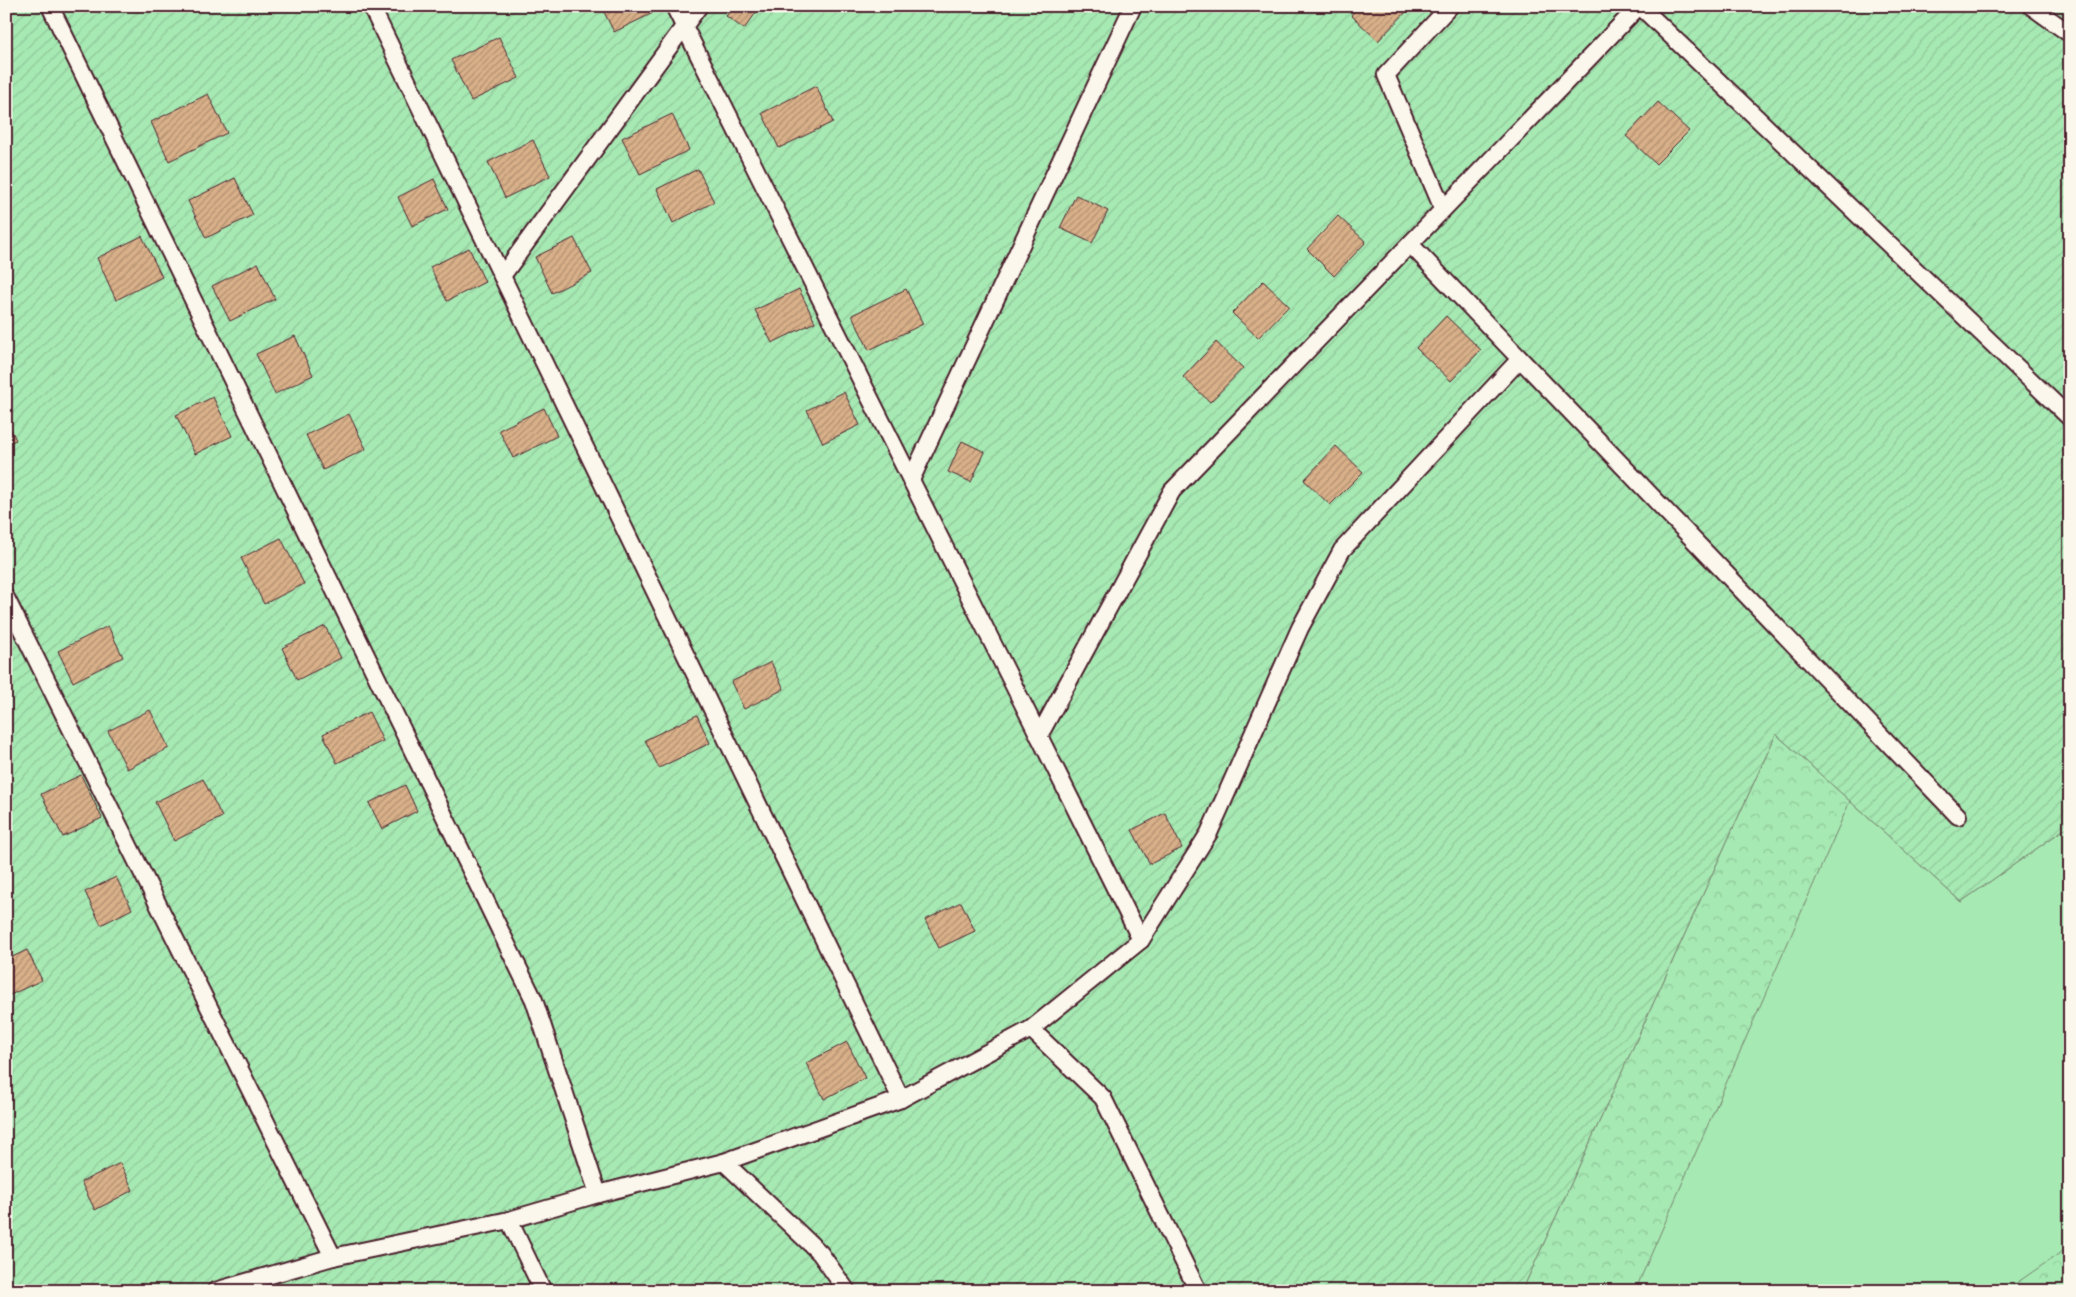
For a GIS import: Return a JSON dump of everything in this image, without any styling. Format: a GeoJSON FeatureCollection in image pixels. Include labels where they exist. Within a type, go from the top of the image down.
{"type":"FeatureCollection","features":[{"type":"Feature","properties":{"kind":"lane"},"geometry":{"type":"LineString","coordinates":[[50,6],[534,1000],[598,1194]]}},
{"type":"Feature","properties":{"kind":"lane"},"geometry":{"type":"LineString","coordinates":[[371,6],[901,1099]]}},
{"type":"Feature","properties":{"kind":"lane"},"geometry":{"type":"LineString","coordinates":[[674,6],[1141,940]]}},
{"type":"Feature","properties":{"kind":"lane"},"geometry":{"type":"LineString","coordinates":[[502,276],[700,6]]}},
{"type":"Feature","properties":{"kind":"lane"},"geometry":{"type":"LineString","coordinates":[[911,480],[1133,6]]}},
{"type":"Feature","properties":{"kind":"lane"},"geometry":{"type":"LineString","coordinates":[[1443,209],[1386,75],[1450,6]]}},
{"type":"Feature","properties":{"kind":"lane"},"geometry":{"type":"LineString","coordinates":[[1040,736],[1172,491],[1640,6],[2070,418]]}},
{"type":"Feature","properties":{"kind":"lane"},"geometry":{"type":"LineString","coordinates":[[2031,6],[2070,34]]}},
{"type":"Feature","properties":{"kind":"lane"},"geometry":{"type":"LineString","coordinates":[[1410,244],[1958,816]]}},
{"type":"Feature","properties":{"kind":"lane"},"geometry":{"type":"LineString","coordinates":[[215,1291],[333,1256],[509,1220],[598,1194],[724,1162],[901,1099],[1031,1028],[1141,940],[1209,833],[1300,628],[1342,550],[1520,359]]}},
{"type":"Feature","properties":{"kind":"lane"},"geometry":{"type":"LineString","coordinates":[[6,598],[333,1256]]}},
{"type":"Feature","properties":{"kind":"lane"},"geometry":{"type":"LineString","coordinates":[[1031,1028],[1103,1098],[1198,1291]]}},
{"type":"Feature","properties":{"kind":"lane"},"geometry":{"type":"LineString","coordinates":[[724,1162],[820,1253],[847,1291]]}},
{"type":"Feature","properties":{"kind":"lane"},"geometry":{"type":"LineString","coordinates":[[509,1220],[543,1291]]}},
{"type":"Feature","properties":{"kind":"green space"},"geometry":{"type":"Polygon","coordinates":[[[6,6],[2070,6],[2070,825],[1961,902],[1776,734],[1522,1291],[6,1291],[6,6]]]}},
{"type":"Feature","properties":{"kind":"green space"},"geometry":{"type":"Polygon","coordinates":[[[1776,734],[1961,902],[2070,825],[2070,1291],[1523,1291],[1776,734]]]}},
{"type":"Feature","properties":{"kind":"green space"},"geometry":{"type":"Polygon","coordinates":[[[1776,734],[1850,801],[1635,1291],[1522,1291],[1776,734]]]}},
{"type":"Feature","properties":{"kind":"green space"},"geometry":{"type":"Polygon","coordinates":[[[2070,1246],[2070,1291],[2005,1291],[2070,1246]]]}},
{"type":"Feature","properties":{"kind":"building"},"geometry":{"type":"Polygon","coordinates":[[[601,6],[649,6],[653,13],[614,32],[601,6]]]}},
{"type":"Feature","properties":{"kind":"building"},"geometry":{"type":"Polygon","coordinates":[[[733,6],[761,6],[744,29],[726,16],[733,6]]]}},
{"type":"Feature","properties":{"kind":"building"},"geometry":{"type":"Polygon","coordinates":[[[1359,6],[1411,7],[1378,41],[1351,15],[1359,6]]]}},
{"type":"Feature","properties":{"kind":"building"},"geometry":{"type":"Polygon","coordinates":[[[499,37],[519,78],[471,101],[451,60],[499,37]]]}},
{"type":"Feature","properties":{"kind":"building"},"geometry":{"type":"Polygon","coordinates":[[[816,86],[833,122],[779,148],[762,113],[816,86]]]}},
{"type":"Feature","properties":{"kind":"building"},"geometry":{"type":"Polygon","coordinates":[[[208,94],[227,133],[169,161],[151,122],[208,94]]]}},
{"type":"Feature","properties":{"kind":"building"},"geometry":{"type":"Polygon","coordinates":[[[1658,102],[1689,131],[1656,164],[1626,136],[1658,102]]]}},
{"type":"Feature","properties":{"kind":"building"},"geometry":{"type":"Polygon","coordinates":[[[672,114],[689,150],[640,174],[622,138],[672,114]]]}},
{"type":"Feature","properties":{"kind":"building"},"geometry":{"type":"Polygon","coordinates":[[[533,140],[550,176],[505,198],[488,162],[533,140]]]}},
{"type":"Feature","properties":{"kind":"building"},"geometry":{"type":"Polygon","coordinates":[[[698,169],[714,202],[673,223],[657,189],[698,169]]]}},
{"type":"Feature","properties":{"kind":"building"},"geometry":{"type":"Polygon","coordinates":[[[235,178],[253,215],[206,238],[188,201],[235,178]]]}},
{"type":"Feature","properties":{"kind":"building"},"geometry":{"type":"Polygon","coordinates":[[[434,179],[448,209],[412,226],[398,197],[434,179]]]}},
{"type":"Feature","properties":{"kind":"building"},"geometry":{"type":"Polygon","coordinates":[[[1076,195],[1108,211],[1092,243],[1060,228],[1076,195]]]}},
{"type":"Feature","properties":{"kind":"building"},"geometry":{"type":"Polygon","coordinates":[[[1338,216],[1366,242],[1334,276],[1307,249],[1338,216]]]}},
{"type":"Feature","properties":{"kind":"building"},"geometry":{"type":"Polygon","coordinates":[[[142,236],[162,277],[116,300],[97,258],[142,236]]]}},
{"type":"Feature","properties":{"kind":"building"},"geometry":{"type":"Polygon","coordinates":[[[574,238],[592,273],[552,293],[535,257],[574,238]]]}},
{"type":"Feature","properties":{"kind":"building"},"geometry":{"type":"Polygon","coordinates":[[[469,248],[485,282],[447,301],[430,267],[469,248]]]}},
{"type":"Feature","properties":{"kind":"building"},"geometry":{"type":"Polygon","coordinates":[[[258,263],[275,299],[230,321],[212,286],[258,263]]]}},
{"type":"Feature","properties":{"kind":"building"},"geometry":{"type":"Polygon","coordinates":[[[1263,281],[1289,306],[1258,338],[1232,313],[1263,281]]]}},
{"type":"Feature","properties":{"kind":"building"},"geometry":{"type":"Polygon","coordinates":[[[799,289],[815,322],[772,343],[755,310],[799,289]]]}},
{"type":"Feature","properties":{"kind":"building"},"geometry":{"type":"Polygon","coordinates":[[[906,289],[923,324],[869,350],[852,315],[906,289]]]}},
{"type":"Feature","properties":{"kind":"building"},"geometry":{"type":"Polygon","coordinates":[[[1446,316],[1481,350],[1451,381],[1416,348],[1446,316]]]}},
{"type":"Feature","properties":{"kind":"building"},"geometry":{"type":"Polygon","coordinates":[[[295,336],[313,375],[275,394],[256,354],[295,336]]]}},
{"type":"Feature","properties":{"kind":"building"},"geometry":{"type":"Polygon","coordinates":[[[1216,342],[1243,368],[1210,402],[1183,377],[1216,342]]]}},
{"type":"Feature","properties":{"kind":"building"},"geometry":{"type":"Polygon","coordinates":[[[844,392],[860,425],[823,443],[807,410],[844,392]]]}},
{"type":"Feature","properties":{"kind":"building"},"geometry":{"type":"Polygon","coordinates":[[[213,397],[232,436],[195,454],[176,415],[213,397]]]}},
{"type":"Feature","properties":{"kind":"building"},"geometry":{"type":"Polygon","coordinates":[[[544,408],[557,436],[513,458],[499,430],[544,408]]]}},
{"type":"Feature","properties":{"kind":"building"},"geometry":{"type":"Polygon","coordinates":[[[349,414],[366,449],[323,470],[306,435],[349,414]]]}},
{"type":"Feature","properties":{"kind":"building"},"geometry":{"type":"Polygon","coordinates":[[[6,419],[16,440],[6,444],[6,419]]]}},
{"type":"Feature","properties":{"kind":"building"},"geometry":{"type":"Polygon","coordinates":[[[962,441],[985,452],[971,482],[948,472],[962,441]]]}},
{"type":"Feature","properties":{"kind":"building"},"geometry":{"type":"Polygon","coordinates":[[[1336,446],[1363,472],[1330,505],[1304,480],[1336,446]]]}},
{"type":"Feature","properties":{"kind":"building"},"geometry":{"type":"Polygon","coordinates":[[[281,538],[304,584],[264,604],[241,558],[281,538]]]}},
{"type":"Feature","properties":{"kind":"building"},"geometry":{"type":"Polygon","coordinates":[[[108,626],[123,657],[73,682],[58,651],[108,626]]]}},
{"type":"Feature","properties":{"kind":"building"},"geometry":{"type":"Polygon","coordinates":[[[325,626],[341,658],[297,680],[282,648],[325,626]]]}},
{"type":"Feature","properties":{"kind":"building"},"geometry":{"type":"Polygon","coordinates":[[[771,662],[784,689],[744,709],[731,682],[771,662]]]}},
{"type":"Feature","properties":{"kind":"building"},"geometry":{"type":"Polygon","coordinates":[[[150,710],[169,748],[127,769],[108,731],[150,710]]]}},
{"type":"Feature","properties":{"kind":"building"},"geometry":{"type":"Polygon","coordinates":[[[369,712],[383,741],[337,763],[323,734],[369,712]]]}},
{"type":"Feature","properties":{"kind":"building"},"geometry":{"type":"Polygon","coordinates":[[[697,715],[710,743],[659,768],[645,740],[697,715]]]}},
{"type":"Feature","properties":{"kind":"building"},"geometry":{"type":"Polygon","coordinates":[[[81,775],[102,818],[63,837],[41,794],[81,775]]]}},
{"type":"Feature","properties":{"kind":"building"},"geometry":{"type":"Polygon","coordinates":[[[203,779],[222,817],[174,841],[155,802],[203,779]]]}},
{"type":"Feature","properties":{"kind":"building"},"geometry":{"type":"Polygon","coordinates":[[[405,785],[417,811],[382,829],[369,803],[405,785]]]}},
{"type":"Feature","properties":{"kind":"building"},"geometry":{"type":"Polygon","coordinates":[[[1165,813],[1182,848],[1150,864],[1132,830],[1165,813]]]}},
{"type":"Feature","properties":{"kind":"building"},"geometry":{"type":"Polygon","coordinates":[[[116,877],[132,909],[101,925],[85,892],[116,877]]]}},
{"type":"Feature","properties":{"kind":"building"},"geometry":{"type":"Polygon","coordinates":[[[961,902],[975,931],[939,948],[925,920],[961,902]]]}},
{"type":"Feature","properties":{"kind":"building"},"geometry":{"type":"Polygon","coordinates":[[[27,950],[42,980],[6,997],[6,960],[27,950]]]}},
{"type":"Feature","properties":{"kind":"building"},"geometry":{"type":"Polygon","coordinates":[[[847,1042],[865,1078],[824,1099],[806,1063],[847,1042]]]}},
{"type":"Feature","properties":{"kind":"building"},"geometry":{"type":"Polygon","coordinates":[[[120,1163],[133,1190],[95,1210],[81,1182],[120,1163]]]}}]}
